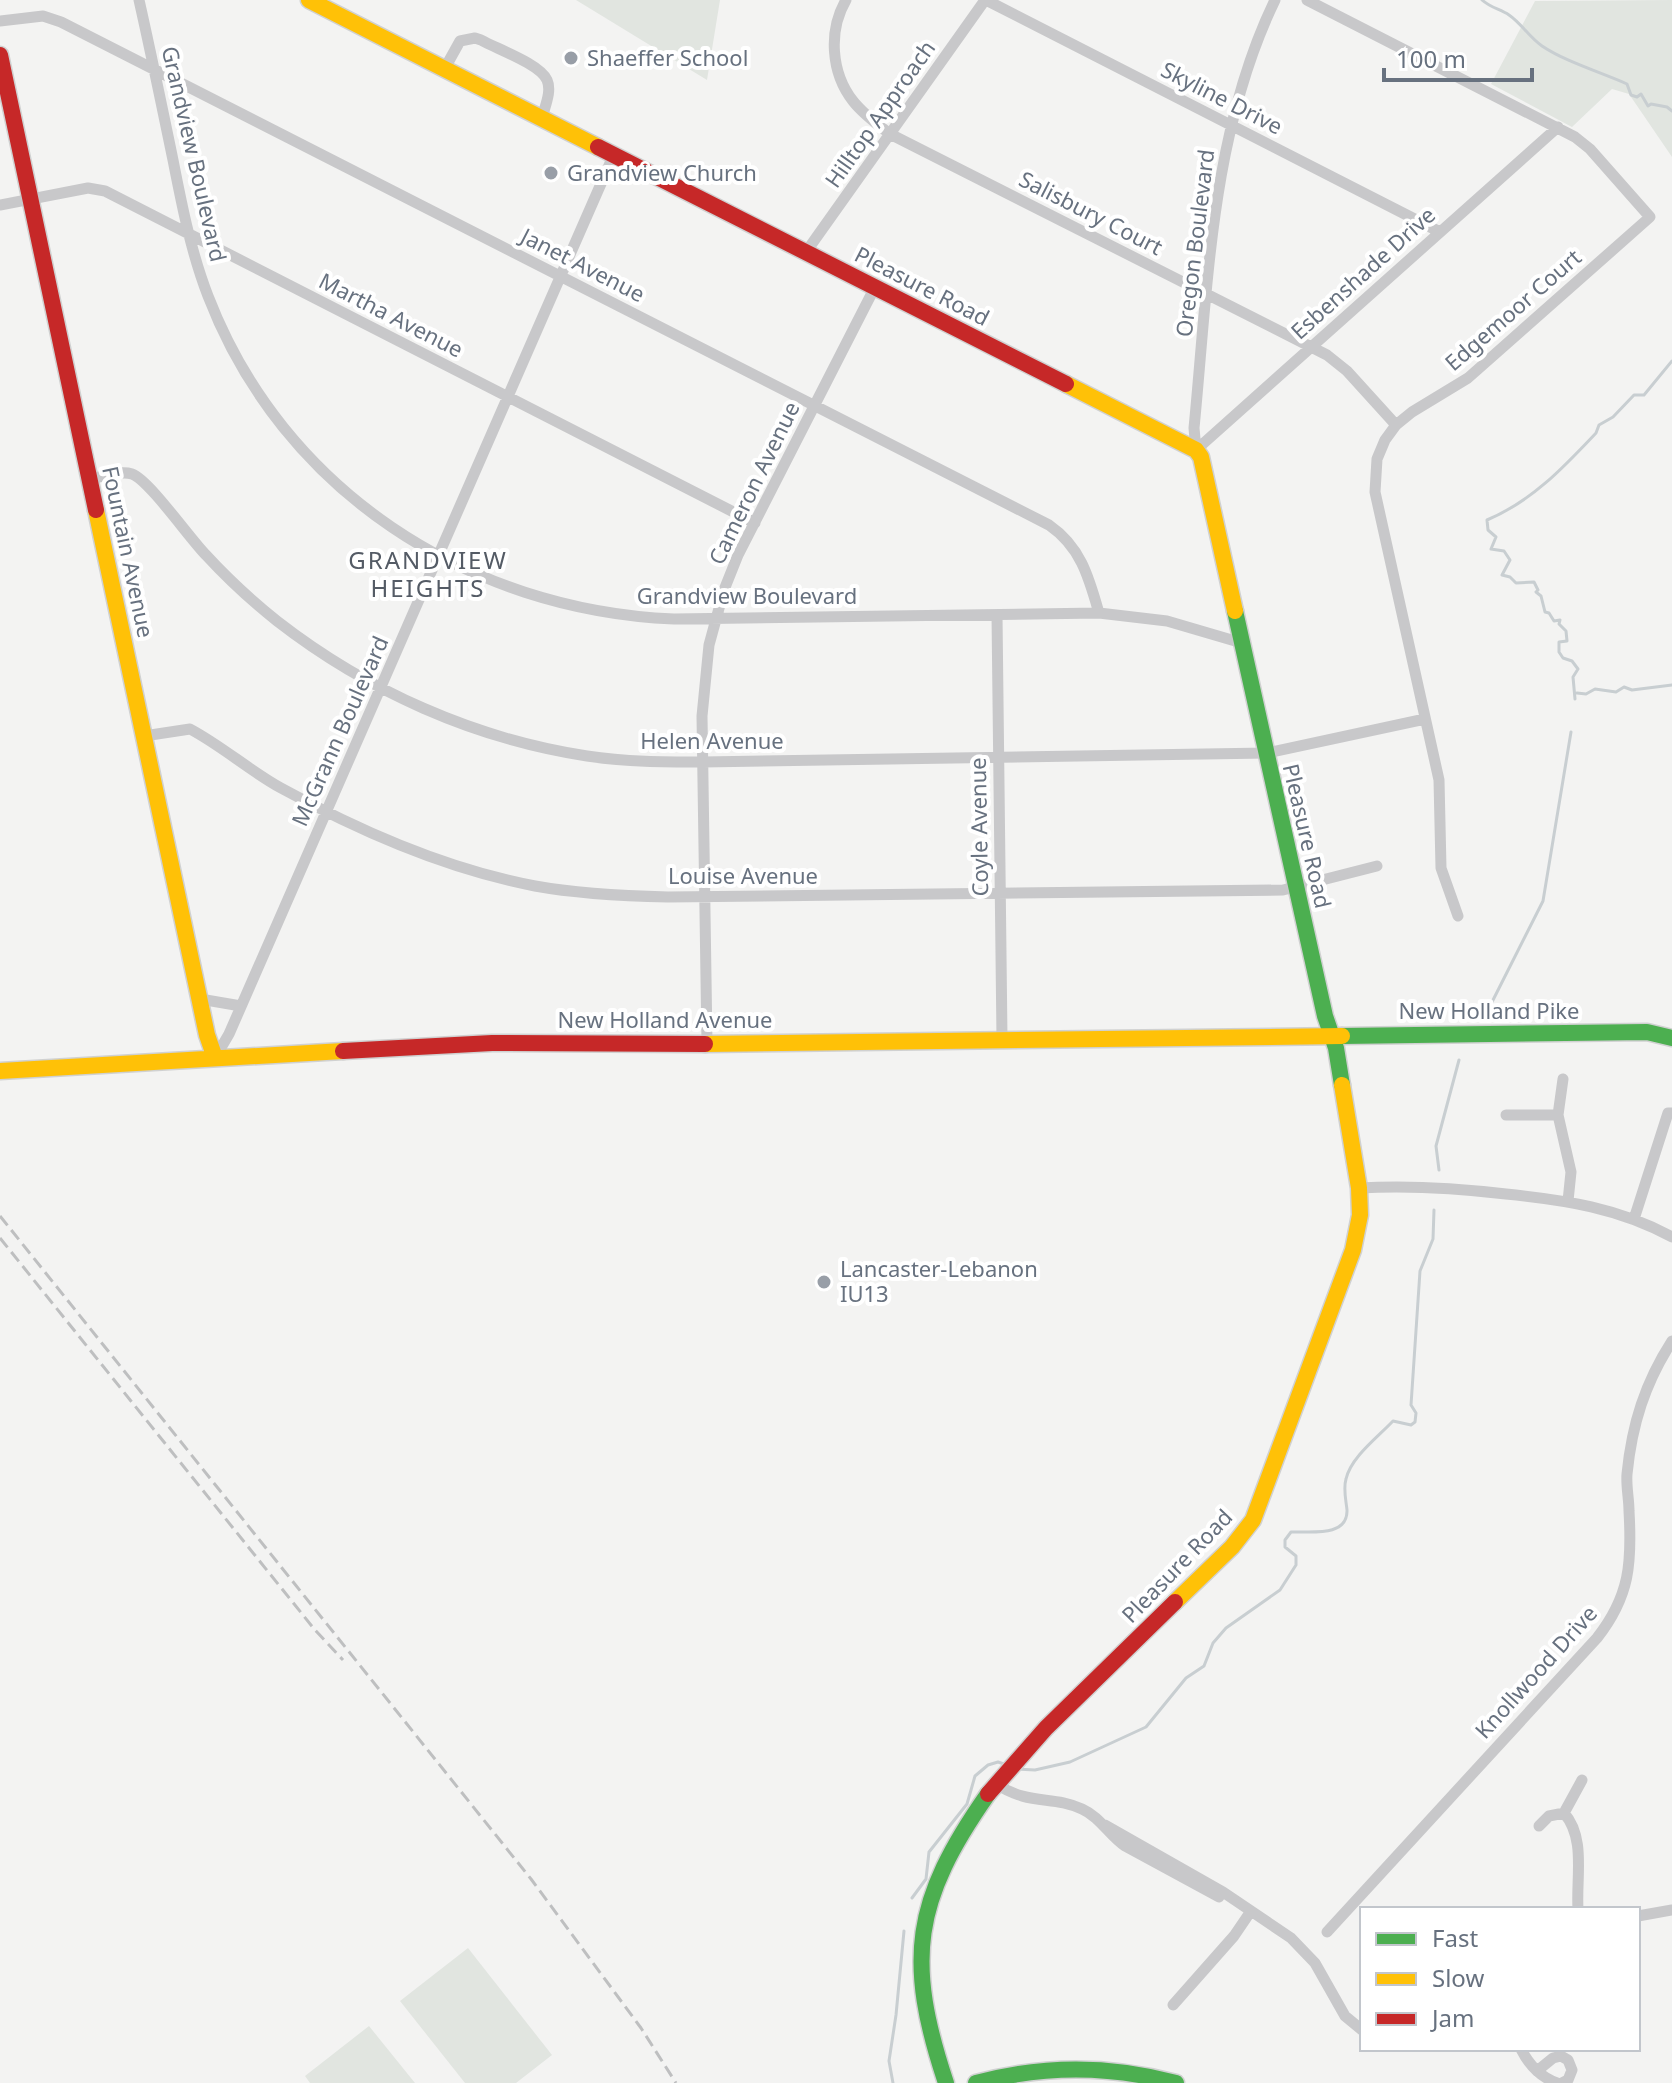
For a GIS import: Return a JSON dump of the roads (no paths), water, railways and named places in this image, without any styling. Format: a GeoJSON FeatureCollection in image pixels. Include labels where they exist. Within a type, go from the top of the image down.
{"type":"FeatureCollection","features":[{"type":"Feature","properties":{"kind":"street","name":"Grandview Boulevard"},"geometry":{"type":"LineString","coordinates":[[139,0],[189,234],[208,295],[230,343],[263,399],[322,469],[356,501],[399,533],[438,556],[485,578],[556,603],[647,618],[1099,613],[1167,621],[1242,643]]}},
{"type":"Feature","properties":{"kind":"street","name":"Pleasure Road"},"geometry":{"type":"LineString","coordinates":[[309,0],[1196,450],[1201,457],[1296,887],[1336,1048],[1359,1188],[1360,1215],[1353,1250],[1253,1520],[1232,1547],[1032,1741],[996,1784],[946,1864],[928,1912],[921,1945],[922,1999],[946,2083]]}},
{"type":"Feature","properties":{"kind":"street","name":"Salisbury Court"},"geometry":{"type":"LineString","coordinates":[[846,0],[838,16],[834,39],[834,55],[842,83],[862,112],[890,134],[1311,347],[1341,365],[1396,425]]}},
{"type":"Feature","properties":{"kind":"street","name":"Hilltop Approach"},"geometry":{"type":"LineString","coordinates":[[806,252],[986,0]]}},
{"type":"Feature","properties":{"kind":"street","name":"Skyline Drive"},"geometry":{"type":"LineString","coordinates":[[986,0],[1440,232]]}},
{"type":"Feature","properties":{"kind":"street","name":"Oregon Boulevard"},"geometry":{"type":"LineString","coordinates":[[1196,450],[1194,428],[1223,165],[1254,48],[1275,0]]}},
{"type":"Feature","properties":{"kind":"street","name":"Edgemoor Court"},"geometry":{"type":"LineString","coordinates":[[1307,0],[1558,127],[1590,149],[1650,217],[1468,378],[1396,425],[1377,459],[1375,492],[1440,790],[1441,868],[1458,916]]}},
{"type":"Feature","properties":{"kind":"street","name":"Janet Avenue"},"geometry":{"type":"LineString","coordinates":[[0,21],[30,16],[55,19],[1059,532],[1080,558],[1099,613]]}},
{"type":"Feature","properties":{"kind":"street"},"geometry":{"type":"LineString","coordinates":[[445,68],[460,41],[481,40],[540,71],[547,81],[548,94],[542,118]]}},
{"type":"Feature","properties":{"kind":"street","name":"Fountain Avenue"},"geometry":{"type":"LineString","coordinates":[[0,55],[215,1058]]}},
{"type":"Feature","properties":{"kind":"street","name":"Esbenshade Drive"},"geometry":{"type":"LineString","coordinates":[[1196,450],[1558,127]]}},
{"type":"Feature","properties":{"kind":"street","name":"McGrann Boulevard"},"geometry":{"type":"LineString","coordinates":[[215,1058],[241,1006],[614,154]]}},
{"type":"Feature","properties":{"kind":"street","name":"Martha Avenue"},"geometry":{"type":"LineString","coordinates":[[0,205],[97,188],[755,523]]}},
{"type":"Feature","properties":{"kind":"street","name":"Cameron Avenue"},"geometry":{"type":"LineString","coordinates":[[707,1043],[704,684],[715,618],[738,555],[875,287]]}},
{"type":"Feature","properties":{"kind":"street","name":"Helen Avenue"},"geometry":{"type":"LineString","coordinates":[[90,479],[122,473],[138,478],[204,553],[257,604],[295,634],[381,687],[437,714],[545,748],[621,760],[703,762],[1267,753],[1425,719]]}},
{"type":"Feature","properties":{"kind":"street","name":"Coyle Avenue"},"geometry":{"type":"LineString","coordinates":[[997,615],[1002,1039]]}},
{"type":"Feature","properties":{"kind":"street","name":"Louise Avenue"},"geometry":{"type":"LineString","coordinates":[[144,736],[190,729],[258,775],[370,834],[433,858],[522,883],[599,894],[705,897],[1283,890],[1377,866]]}},
{"type":"Feature","properties":{"kind":"street"},"geometry":{"type":"LineString","coordinates":[[200,999],[241,1006]]}},
{"type":"Feature","properties":{"kind":"street","name":"New Holland Pike"},"geometry":{"type":"LineString","coordinates":[[1647,1032],[1672,1025]]}},
{"type":"Feature","properties":{"kind":"street","name":"New Holland Pike"},"geometry":{"type":"LineString","coordinates":[[1331,1035],[1647,1032],[1672,1038]]}},
{"type":"Feature","properties":{"kind":"street","name":"New Holland Avenue"},"geometry":{"type":"LineString","coordinates":[[0,1071],[465,1044],[1331,1035]]}},
{"type":"Feature","properties":{"kind":"street"},"geometry":{"type":"LineString","coordinates":[[1563,1079],[1558,1115],[1571,1172],[1568,1201]]}},
{"type":"Feature","properties":{"kind":"street"},"geometry":{"type":"LineString","coordinates":[[1634,1219],[1668,1113],[1672,1113]]}},
{"type":"Feature","properties":{"kind":"street"},"geometry":{"type":"LineString","coordinates":[[1506,1115],[1558,1115]]}},
{"type":"Feature","properties":{"kind":"street"},"geometry":{"type":"LineString","coordinates":[[1359,1188],[1408,1185],[1445,1187],[1568,1201],[1611,1211],[1672,1237]]}},
{"type":"Feature","properties":{"kind":"street","name":"Knollwood Drive"},"geometry":{"type":"LineString","coordinates":[[1327,1932],[1597,1638],[1618,1609],[1630,1568],[1627,1477],[1633,1430],[1647,1384],[1672,1341]]}},
{"type":"Feature","properties":{"kind":"street"},"geometry":{"type":"LineString","coordinates":[[1564,1813],[1582,1780]]}},
{"type":"Feature","properties":{"kind":"street"},"geometry":{"type":"LineString","coordinates":[[996,1784],[1021,1797],[1082,1808],[1105,1825],[1223,1892],[1277,1927],[1305,1950],[1324,1976],[1345,2016],[1360,2028]]}},
{"type":"Feature","properties":{"kind":"street"},"geometry":{"type":"LineString","coordinates":[[1539,1826],[1549,1816],[1564,1813]]}},
{"type":"Feature","properties":{"kind":"street"},"geometry":{"type":"LineString","coordinates":[[1564,1813],[1573,1823],[1579,1850],[1578,1907]]}},
{"type":"Feature","properties":{"kind":"street"},"geometry":{"type":"LineString","coordinates":[[1640,1916],[1672,1910]]}},
{"type":"Feature","properties":{"kind":"street"},"geometry":{"type":"LineString","coordinates":[[1173,2005],[1234,1936],[1251,1911]]}},
{"type":"Feature","properties":{"kind":"street"},"geometry":{"type":"LineString","coordinates":[[1522,2051],[1537,2071],[1560,2083],[1568,2080],[1572,2070],[1568,2060],[1561,2056],[1553,2058],[1537,2071]]}},
{"type":"Feature","properties":{"kind":"street"},"geometry":{"type":"LineString","coordinates":[[976,2083],[1027,2071],[1074,2067],[1124,2071],[1176,2083]]}},
{"type":"Feature","properties":{"kind":"waterway"},"geometry":{"type":"LineString","coordinates":[[1482,0],[1509,15],[1551,52],[1627,84],[1631,95],[1637,97],[1641,94],[1648,106],[1667,107],[1672,111]]}},
{"type":"Feature","properties":{"kind":"waterway"},"geometry":{"type":"LineString","coordinates":[[1575,699],[1573,677],[1578,669],[1559,652],[1559,642],[1567,641],[1566,631],[1559,624],[1560,620],[1554,621],[1545,612],[1534,582],[1516,583],[1502,575],[1510,560],[1504,551],[1491,549],[1496,537],[1488,530],[1487,520],[1518,503],[1546,482],[1596,433],[1599,425],[1613,417],[1634,395],[1644,395],[1672,361]]}},
{"type":"Feature","properties":{"kind":"waterway"},"geometry":{"type":"LineString","coordinates":[[1577,693],[1586,694],[1595,689],[1616,692],[1624,687],[1632,690],[1672,685]]}},
{"type":"Feature","properties":{"kind":"waterway"},"geometry":{"type":"LineString","coordinates":[[1488,1010],[1543,901],[1571,732]]}},
{"type":"Feature","properties":{"kind":"waterway"},"geometry":{"type":"LineString","coordinates":[[1439,1170],[1436,1146],[1459,1060]]}},
{"type":"Feature","properties":{"kind":"waterway"},"geometry":{"type":"LineString","coordinates":[[1015,1769],[1035,1770],[1070,1762],[1146,1727],[1186,1678],[1204,1666],[1213,1643],[1226,1628],[1280,1590],[1296,1565],[1296,1556],[1285,1547],[1285,1540],[1291,1532],[1326,1531],[1341,1525],[1346,1519],[1345,1483],[1353,1463],[1393,1421],[1411,1425],[1415,1422],[1416,1413],[1411,1405],[1420,1271],[1433,1239],[1434,1210]]}},
{"type":"Feature","properties":{"kind":"waterway"},"geometry":{"type":"LineString","coordinates":[[912,1898],[926,1879],[929,1852],[967,1804],[975,1776],[988,1765],[1004,1764]]}},
{"type":"Feature","properties":{"kind":"waterway"},"geometry":{"type":"LineString","coordinates":[[893,2083],[889,2061],[904,1931]]}},
{"type":"Feature","properties":{"kind":"railway"},"geometry":{"type":"LineString","coordinates":[[0,1216],[531,1879],[641,2028],[676,2083]]}},
{"type":"Feature","properties":{"kind":"railway"},"geometry":{"type":"LineString","coordinates":[[0,1238],[315,1630],[343,1660]]}},
{"type":"Feature","properties":{"kind":"place","name":"Shaeffer School"},"geometry":{"type":"Point","coordinates":[571,58]}},
{"type":"Feature","properties":{"kind":"place","name":"Grandview Church"},"geometry":{"type":"Point","coordinates":[551,173]}},
{"type":"Feature","properties":{"kind":"place","name":"Lancaster-Lebanon IU13"},"geometry":{"type":"Point","coordinates":[824,1282]}},
{"type":"Feature","properties":{"kind":"district","name":"GRANDVIEW HEIGHTS"},"geometry":{"type":"Point","coordinates":[428,575]}}]}
